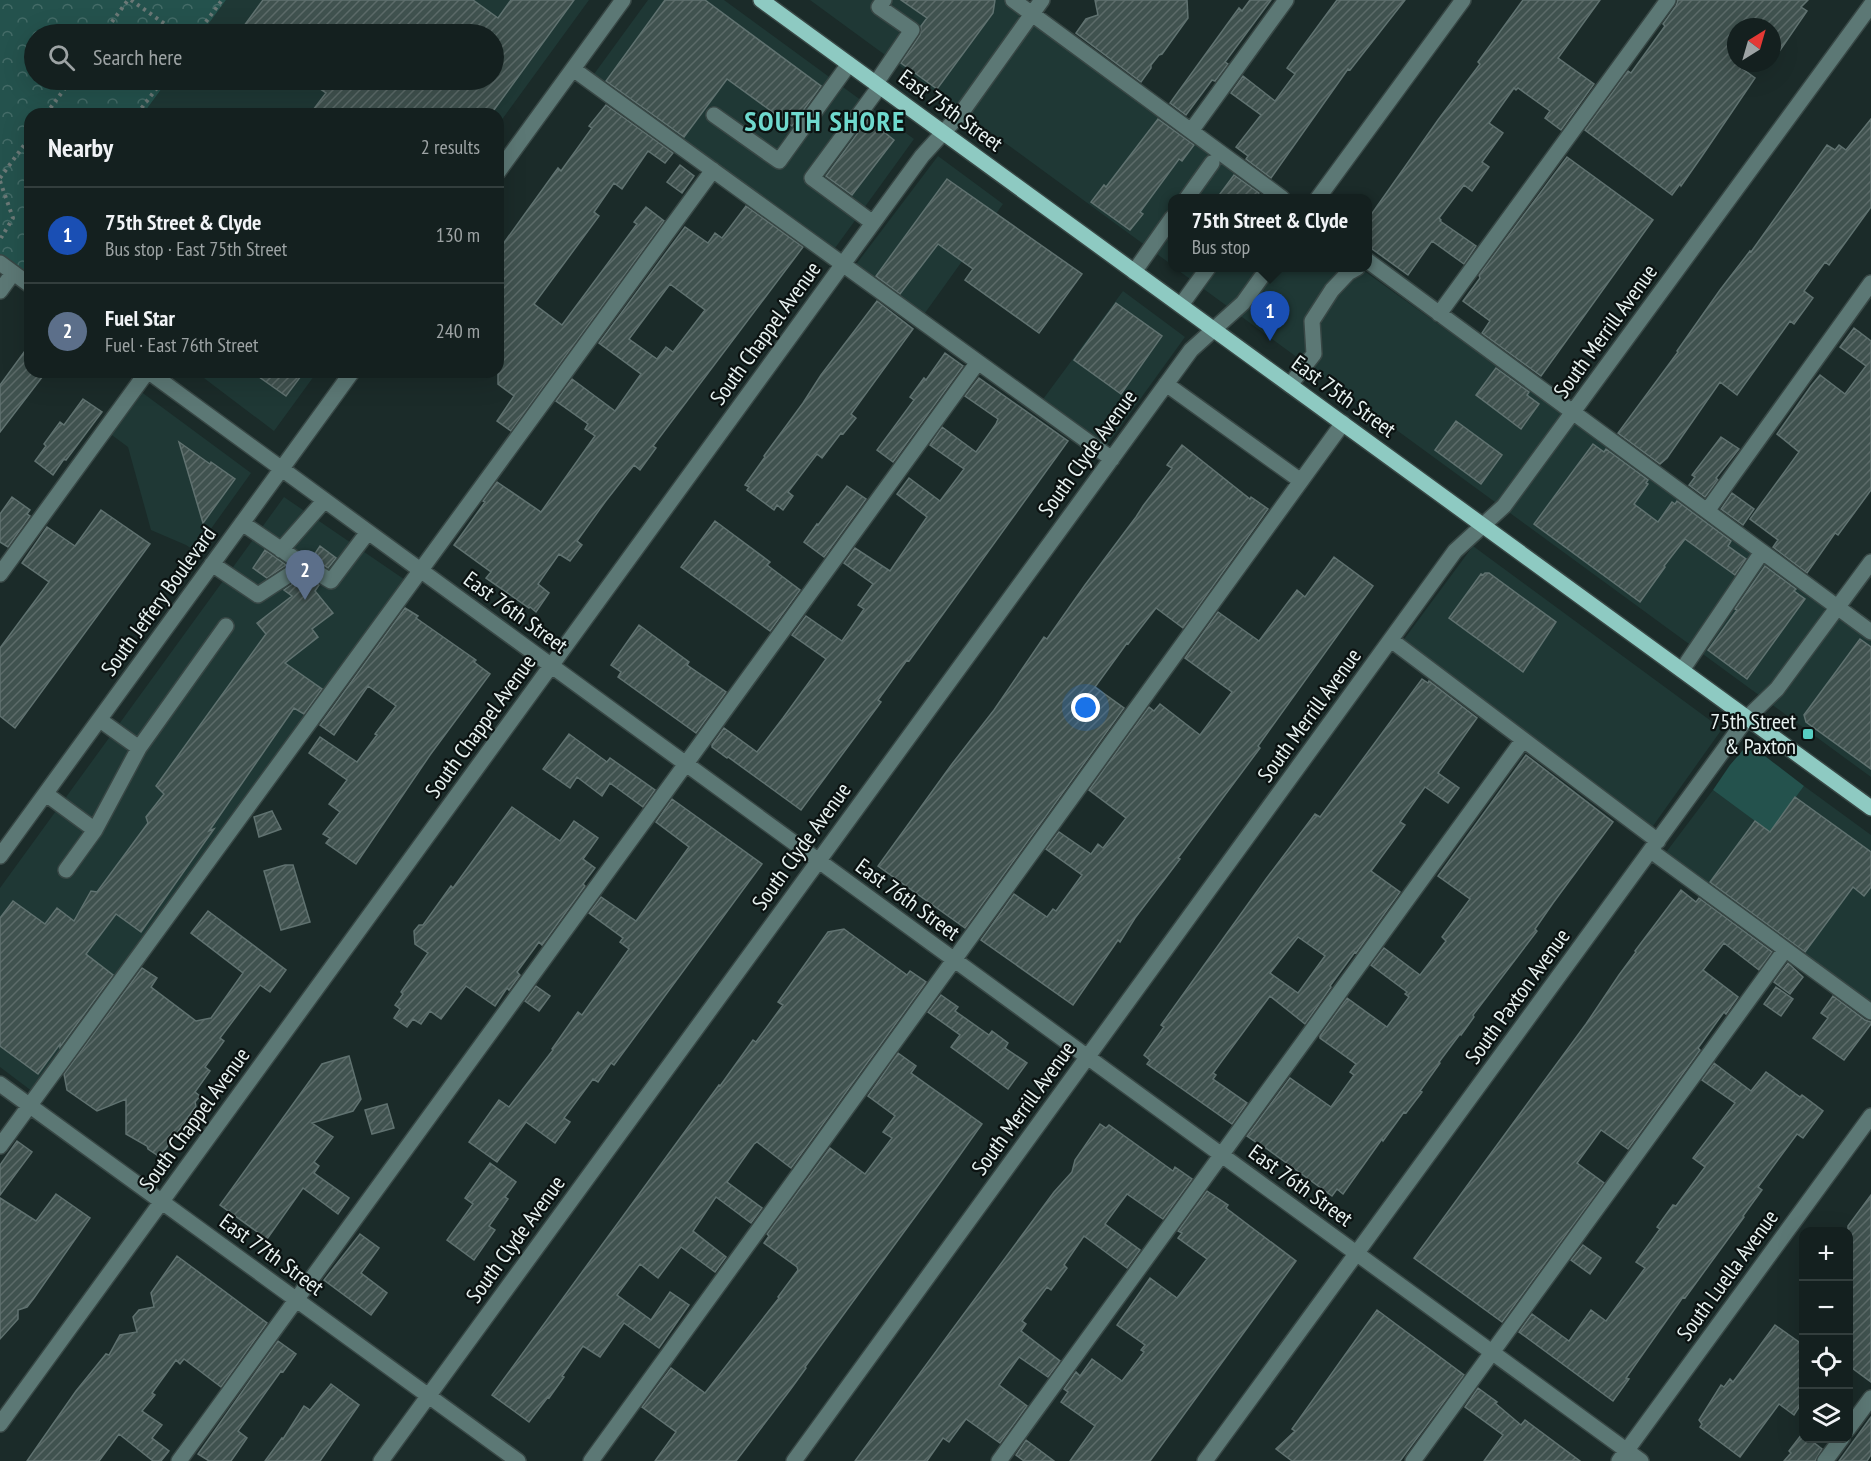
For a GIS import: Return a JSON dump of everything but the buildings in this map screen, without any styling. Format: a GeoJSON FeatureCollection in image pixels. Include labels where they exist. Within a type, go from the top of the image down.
{"type":"FeatureCollection","features":[{"type":"Feature","properties":{"kind":"main road","name":"East 75th Street"},"geometry":{"type":"LineString","coordinates":[[761,0],[1871,808]]}},
{"type":"Feature","properties":{"kind":"street"},"geometry":{"type":"LineString","coordinates":[[504,164],[623,0]]}},
{"type":"Feature","properties":{"kind":"street"},"geometry":{"type":"LineString","coordinates":[[873,224],[812,178],[878,85],[912,30],[879,7],[884,0]]}},
{"type":"Feature","properties":{"kind":"street"},"geometry":{"type":"LineString","coordinates":[[1013,0],[1277,194]]}},
{"type":"Feature","properties":{"kind":"street","name":"South Chappel Avenue"},"geometry":{"type":"LineString","coordinates":[[0,1424],[922,156],[962,112],[1042,0]]}},
{"type":"Feature","properties":{"kind":"street"},"geometry":{"type":"LineString","coordinates":[[1191,131],[1286,0]]}},
{"type":"Feature","properties":{"kind":"street"},"geometry":{"type":"LineString","coordinates":[[1321,194],[1463,0]]}},
{"type":"Feature","properties":{"kind":"street"},"geometry":{"type":"LineString","coordinates":[[1439,314],[1668,0]]}},
{"type":"Feature","properties":{"kind":"street","name":"South Merrill Avenue"},"geometry":{"type":"LineString","coordinates":[[794,1461],[1455,551],[1504,506],[1871,4]]}},
{"type":"Feature","properties":{"kind":"street"},"geometry":{"type":"LineString","coordinates":[[714,116],[778,161],[849,64]]}},
{"type":"Feature","properties":{"kind":"street"},"geometry":{"type":"LineString","coordinates":[[573,69],[1112,459]]}},
{"type":"Feature","properties":{"kind":"street"},"geometry":{"type":"LineString","coordinates":[[1190,194],[1212,163]]}},
{"type":"Feature","properties":{"kind":"street"},"geometry":{"type":"LineString","coordinates":[[0,1146],[712,170]]}},
{"type":"Feature","properties":{"kind":"street"},"geometry":{"type":"LineString","coordinates":[[1134,272],[1168,225]]}},
{"type":"Feature","properties":{"kind":"street"},"geometry":{"type":"LineString","coordinates":[[0,263],[24,280]]}},
{"type":"Feature","properties":{"kind":"street"},"geometry":{"type":"LineString","coordinates":[[1372,264],[1871,632]]}},
{"type":"Feature","properties":{"kind":"street"},"geometry":{"type":"LineString","coordinates":[[1181,305],[1204,272]]}},
{"type":"Feature","properties":{"kind":"street","name":"South Clyde Avenue"},"geometry":{"type":"LineString","coordinates":[[381,1461],[1191,350],[1243,303],[1265,272]]}},
{"type":"Feature","properties":{"kind":"street"},"geometry":{"type":"LineString","coordinates":[[1290,385],[1314,354],[1312,321],[1332,290],[1350,272]]}},
{"type":"Feature","properties":{"kind":"street"},"geometry":{"type":"LineString","coordinates":[[0,291],[14,273]]}},
{"type":"Feature","properties":{"kind":"street"},"geometry":{"type":"LineString","coordinates":[[1707,511],[1871,283]]}},
{"type":"Feature","properties":{"kind":"street"},"geometry":{"type":"LineString","coordinates":[[179,1461],[978,362]]}},
{"type":"Feature","properties":{"kind":"street"},"geometry":{"type":"LineString","coordinates":[[0,574],[144,378]]}},
{"type":"Feature","properties":{"kind":"street","name":"East 76th Street"},"geometry":{"type":"LineString","coordinates":[[156,378],[1492,1352],[1623,1456],[1641,1461]]}},
{"type":"Feature","properties":{"kind":"street","name":"South Jeffery Boulevard"},"geometry":{"type":"LineString","coordinates":[[0,856],[348,378]]}},
{"type":"Feature","properties":{"kind":"street"},"geometry":{"type":"LineString","coordinates":[[1166,384],[1301,481]]}},
{"type":"Feature","properties":{"kind":"street"},"geometry":{"type":"LineString","coordinates":[[591,1461],[1343,423]]}},
{"type":"Feature","properties":{"kind":"street"},"geometry":{"type":"LineString","coordinates":[[282,550],[324,501]]}},
{"type":"Feature","properties":{"kind":"street"},"geometry":{"type":"LineString","coordinates":[[242,523],[303,565],[331,581],[368,532]]}},
{"type":"Feature","properties":{"kind":"street"},"geometry":{"type":"LineString","coordinates":[[1682,670],[1762,552]]}},
{"type":"Feature","properties":{"kind":"street","name":"South Paxton Avenue"},"geometry":{"type":"LineString","coordinates":[[1205,1461],[1748,718],[1777,688],[1871,562]]}},
{"type":"Feature","properties":{"kind":"street"},"geometry":{"type":"LineString","coordinates":[[212,564],[258,595],[303,565]]}},
{"type":"Feature","properties":{"kind":"street"},"geometry":{"type":"LineString","coordinates":[[66,870],[95,830],[139,748],[226,626]]}},
{"type":"Feature","properties":{"kind":"street"},"geometry":{"type":"LineString","coordinates":[[1391,640],[1523,740],[1785,950],[1871,1012]]}},
{"type":"Feature","properties":{"kind":"street"},"geometry":{"type":"LineString","coordinates":[[100,720],[139,748]]}},
{"type":"Feature","properties":{"kind":"street"},"geometry":{"type":"LineString","coordinates":[[999,1461],[1523,740]]}},
{"type":"Feature","properties":{"kind":"street"},"geometry":{"type":"LineString","coordinates":[[45,794],[95,830]]}},
{"type":"Feature","properties":{"kind":"street"},"geometry":{"type":"LineString","coordinates":[[1413,1461],[1785,950]]}},
{"type":"Feature","properties":{"kind":"street","name":"East 77th Street"},"geometry":{"type":"LineString","coordinates":[[0,1084],[518,1461]]}},
{"type":"Feature","properties":{"kind":"street","name":"South Luella Avenue"},"geometry":{"type":"LineString","coordinates":[[1623,1456],[1871,1116]]}},
{"type":"Feature","properties":{"kind":"street"},"geometry":{"type":"LineString","coordinates":[[1853,1422],[1871,1398]]}},
{"type":"Feature","properties":{"kind":"street"},"geometry":{"type":"LineString","coordinates":[[1825,1461],[1838,1443]]}},
{"type":"Feature","properties":{"kind":"path"},"geometry":{"type":"LineString","coordinates":[[111,24],[130,0],[165,24]]}},
{"type":"Feature","properties":{"kind":"path"},"geometry":{"type":"LineString","coordinates":[[204,24],[222,0]]}},
{"type":"Feature","properties":{"kind":"path"},"geometry":{"type":"LineString","coordinates":[[50,108],[64,90]]}},
{"type":"Feature","properties":{"kind":"path"},"geometry":{"type":"LineString","coordinates":[[142,108],[155,90]]}},
{"type":"Feature","properties":{"kind":"path"},"geometry":{"type":"LineString","coordinates":[[1,238],[13,218],[0,180],[24,146]]}},
{"type":"Feature","properties":{"kind":"shaded area"},"geometry":{"type":"Polygon","coordinates":[[[226,0],[589,0],[504,117],[504,108],[147,108],[161,90],[504,90],[504,24],[208,24],[226,0]]]}},
{"type":"Feature","properties":{"kind":"shaded area"},"geometry":{"type":"Polygon","coordinates":[[[648,0],[724,0],[914,139],[830,255],[589,81],[648,0]]]}},
{"type":"Feature","properties":{"kind":"shaded area"},"geometry":{"type":"Polygon","coordinates":[[[810,0],[1014,0],[1276,194],[1168,194],[1168,262],[810,0]]]}},
{"type":"Feature","properties":{"kind":"shaded area"},"geometry":{"type":"Polygon","coordinates":[[[938,156],[1003,204],[920,320],[851,271],[938,156]]]}},
{"type":"Feature","properties":{"kind":"shaded area"},"geometry":{"type":"Polygon","coordinates":[[[1180,272],[1366,272],[1871,634],[1871,777],[1180,272]]]}},
{"type":"Feature","properties":{"kind":"shaded area"},"geometry":{"type":"Polygon","coordinates":[[[1123,291],[1185,337],[1102,452],[1038,406],[1123,291]]]}},
{"type":"Feature","properties":{"kind":"shaded area"},"geometry":{"type":"Polygon","coordinates":[[[204,378],[313,378],[274,431],[204,378]]]}},
{"type":"Feature","properties":{"kind":"shaded area"},"geometry":{"type":"Polygon","coordinates":[[[136,388],[251,473],[195,551],[151,530],[128,447],[105,430],[136,388]]]}},
{"type":"Feature","properties":{"kind":"shaded area"},"geometry":{"type":"Polygon","coordinates":[[[284,497],[411,584],[37,1095],[0,1067],[0,888],[284,497]]]}},
{"type":"Feature","properties":{"kind":"shaded area"},"geometry":{"type":"Polygon","coordinates":[[[1473,546],[1722,729],[1648,833],[1399,646],[1473,546]]]}},
{"type":"Feature","properties":{"kind":"shaded area"},"geometry":{"type":"Polygon","coordinates":[[[1804,786],[1871,835],[1871,1012],[1661,859],[1713,790],[1770,831],[1804,786]]]}},
{"type":"Feature","properties":{"kind":"green space"},"geometry":{"type":"Polygon","coordinates":[[[0,0],[226,0],[208,24],[24,24],[24,90],[161,90],[147,108],[24,108],[24,273],[0,255],[0,0]]]}},
{"type":"Feature","properties":{"kind":"green space"},"geometry":{"type":"Polygon","coordinates":[[[1743,750],[1757,750],[1804,786],[1770,832],[1713,790],[1743,750]]]}},
{"type":"Feature","properties":{"kind":"place","name":"75th Street & Clyde"},"geometry":{"type":"Point","coordinates":[1270,341]}},
{"type":"Feature","properties":{"kind":"place","name":"Fuel Star"},"geometry":{"type":"Point","coordinates":[305,600]}},
{"type":"Feature","properties":{"kind":"place","name":"75th Street & Paxton"},"geometry":{"type":"Point","coordinates":[1808,734]}},
{"type":"Feature","properties":{"kind":"district","name":"SOUTH SHORE"},"geometry":{"type":"Point","coordinates":[825,120]}}]}
